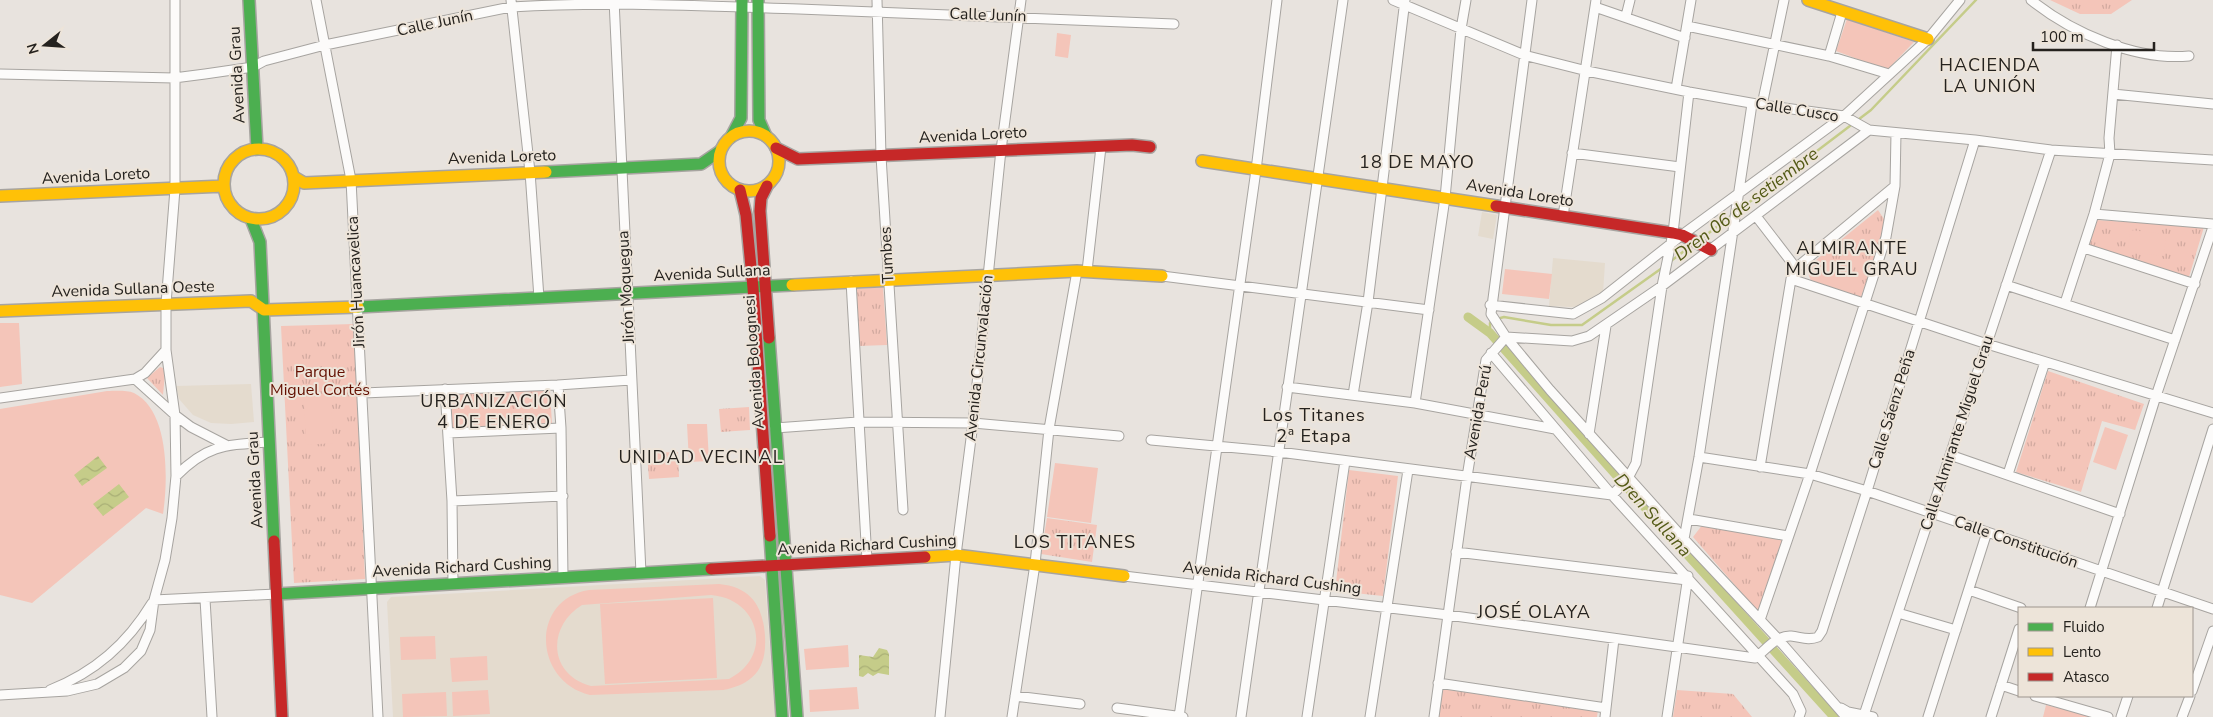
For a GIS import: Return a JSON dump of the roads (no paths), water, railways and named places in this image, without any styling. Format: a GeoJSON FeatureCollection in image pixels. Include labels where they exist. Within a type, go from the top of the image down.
{"type":"FeatureCollection","features":[{"type":"Feature","properties":{"kind":"main road","name":"Avenida Grau"},"geometry":{"type":"LineString","coordinates":[[249,0],[257,149]]}},
{"type":"Feature","properties":{"kind":"main road"},"geometry":{"type":"LineString","coordinates":[[1808,0],[1928,39]]}},
{"type":"Feature","properties":{"kind":"main road"},"geometry":{"type":"LineString","coordinates":[[721,174],[701,164],[720,151],[731,137],[740,118],[742,3]]}},
{"type":"Feature","properties":{"kind":"main road"},"geometry":{"type":"LineString","coordinates":[[758,4],[759,120],[766,136],[776,148],[779,162],[776,175]]}},
{"type":"Feature","properties":{"kind":"main road"},"geometry":{"type":"LineString","coordinates":[[731,137],[739,132],[749,131],[766,136]]}},
{"type":"Feature","properties":{"kind":"main road","name":"Avenida Loreto"},"geometry":{"type":"LineString","coordinates":[[776,148],[798,159],[1132,145],[1150,147]]}},
{"type":"Feature","properties":{"kind":"main road"},"geometry":{"type":"LineString","coordinates":[[257,149],[277,153],[299,180],[288,206],[282,212],[268,219],[251,219],[235,211],[229,204],[224,186],[225,175],[229,165],[242,154],[257,149]]}},
{"type":"Feature","properties":{"kind":"main road"},"geometry":{"type":"LineString","coordinates":[[720,151],[719,166],[721,174],[726,181],[740,190],[754,191],[767,186],[776,175],[798,159]]}},
{"type":"Feature","properties":{"kind":"main road","name":"Avenida Loreto"},"geometry":{"type":"LineString","coordinates":[[1202,162],[1677,234],[1711,250]]}},
{"type":"Feature","properties":{"kind":"main road","name":"Avenida Loreto"},"geometry":{"type":"LineString","coordinates":[[299,180],[351,180],[701,164]]}},
{"type":"Feature","properties":{"kind":"main road","name":"Avenida Loreto"},"geometry":{"type":"LineString","coordinates":[[0,196],[224,186]]}},
{"type":"Feature","properties":{"kind":"main road","name":"Avenida Bolognesi"},"geometry":{"type":"LineString","coordinates":[[767,186],[761,198],[760,211],[797,717]]}},
{"type":"Feature","properties":{"kind":"main road","name":"Avenida Bolognesi"},"geometry":{"type":"LineString","coordinates":[[740,190],[746,215],[753,288],[770,566],[782,717]]}},
{"type":"Feature","properties":{"kind":"main road","name":"Avenida Grau"},"geometry":{"type":"LineString","coordinates":[[251,219],[260,242]]}},
{"type":"Feature","properties":{"kind":"main road","name":"Avenida Grau"},"geometry":{"type":"LineString","coordinates":[[268,219],[260,242],[282,717]]}},
{"type":"Feature","properties":{"kind":"main road","name":"Avenida Sullana"},"geometry":{"type":"LineString","coordinates":[[264,310],[357,308],[765,288],[889,279],[1082,271],[1162,276]]}},
{"type":"Feature","properties":{"kind":"main road","name":"Avenida Sullana Oeste"},"geometry":{"type":"LineString","coordinates":[[0,310],[251,300],[264,310]]}},
{"type":"Feature","properties":{"kind":"main road","name":"Avenida Richard Cushing"},"geometry":{"type":"LineString","coordinates":[[277,594],[956,555],[1124,576]]}},
{"type":"Feature","properties":{"kind":"street"},"geometry":{"type":"LineString","coordinates":[[0,695],[67,691],[97,684],[124,668],[141,651],[150,630],[154,600],[166,560],[176,476],[175,416],[166,350],[166,304],[175,189],[175,0]]}},
{"type":"Feature","properties":{"kind":"street","name":"Jirón Huancavelica"},"geometry":{"type":"LineString","coordinates":[[316,0],[351,180],[378,717]]}},
{"type":"Feature","properties":{"kind":"street","name":"Tumbes"},"geometry":{"type":"LineString","coordinates":[[877,0],[881,156],[903,510]]}},
{"type":"Feature","properties":{"kind":"street","name":"Avenida Circunvalación"},"geometry":{"type":"LineString","coordinates":[[940,717],[1001,150],[1020,0]]}},
{"type":"Feature","properties":{"kind":"street"},"geometry":{"type":"LineString","coordinates":[[1179,717],[1238,286],[1256,170],[1277,0]]}},
{"type":"Feature","properties":{"kind":"street"},"geometry":{"type":"LineString","coordinates":[[1241,717],[1343,0]]}},
{"type":"Feature","properties":{"kind":"street","name":"Calle Cusco"},"geometry":{"type":"LineString","coordinates":[[1393,0],[1405,2],[1461,29],[1524,55],[1586,71],[1689,92],[1844,116],[1869,130],[1975,140],[2050,150],[2213,160]]}},
{"type":"Feature","properties":{"kind":"street"},"geometry":{"type":"LineString","coordinates":[[1414,402],[1445,198],[1461,29],[1466,0]]}},
{"type":"Feature","properties":{"kind":"street"},"geometry":{"type":"LineString","coordinates":[[1532,0],[1490,305],[1494,321],[1504,339],[1628,479],[1760,620],[1846,717]]}},
{"type":"Feature","properties":{"kind":"street"},"geometry":{"type":"LineString","coordinates":[[1626,16],[1630,0]]}},
{"type":"Feature","properties":{"kind":"street"},"geometry":{"type":"LineString","coordinates":[[1676,89],[1691,0]]}},
{"type":"Feature","properties":{"kind":"street"},"geometry":{"type":"LineString","coordinates":[[1684,539],[1689,519],[1740,192],[1757,104],[1784,0]]}},
{"type":"Feature","properties":{"kind":"street"},"geometry":{"type":"LineString","coordinates":[[1614,493],[1634,470],[1638,454],[1662,286],[1670,246],[1677,234],[1740,192],[1844,116],[1928,39],[1960,0]]}},
{"type":"Feature","properties":{"kind":"street"},"geometry":{"type":"LineString","coordinates":[[2031,0],[2046,12],[2090,36],[2156,56],[2189,56]]}},
{"type":"Feature","properties":{"kind":"street","name":"Calle Junín"},"geometry":{"type":"LineString","coordinates":[[0,74],[174,78],[253,68],[264,62],[325,45],[511,4],[614,2],[742,3],[876,12],[1018,16],[1174,24]]}},
{"type":"Feature","properties":{"kind":"street","name":"Jirón Moquegua"},"geometry":{"type":"LineString","coordinates":[[614,2],[641,573]]}},
{"type":"Feature","properties":{"kind":"street"},"geometry":{"type":"LineString","coordinates":[[1353,395],[1368,302],[1405,2]]}},
{"type":"Feature","properties":{"kind":"street"},"geometry":{"type":"LineString","coordinates":[[1563,216],[1595,3],[1685,38]]}},
{"type":"Feature","properties":{"kind":"street"},"geometry":{"type":"LineString","coordinates":[[511,4],[530,172],[539,298]]}},
{"type":"Feature","properties":{"kind":"street"},"geometry":{"type":"LineString","coordinates":[[1829,56],[1842,12]]}},
{"type":"Feature","properties":{"kind":"street"},"geometry":{"type":"LineString","coordinates":[[1687,26],[1829,56],[1889,74]]}},
{"type":"Feature","properties":{"kind":"street"},"geometry":{"type":"LineString","coordinates":[[2065,302],[2084,248],[2110,154],[2117,45]]}},
{"type":"Feature","properties":{"kind":"street"},"geometry":{"type":"LineString","coordinates":[[1677,234],[1680,167],[1689,92]]}},
{"type":"Feature","properties":{"kind":"street"},"geometry":{"type":"LineString","coordinates":[[2113,94],[2213,104]]}},
{"type":"Feature","properties":{"kind":"street"},"geometry":{"type":"LineString","coordinates":[[1504,339],[1572,341],[1589,336],[1606,326],[1711,250],[1869,130]]}},
{"type":"Feature","properties":{"kind":"street"},"geometry":{"type":"LineString","coordinates":[[1760,620],[1810,474],[1863,303],[1886,237],[1895,186],[1896,134]]}},
{"type":"Feature","properties":{"kind":"street","name":"Calle Sáenz Peña"},"geometry":{"type":"LineString","coordinates":[[1777,640],[1790,636],[1812,639],[1818,637],[1822,631],[1975,140]]}},
{"type":"Feature","properties":{"kind":"street"},"geometry":{"type":"LineString","coordinates":[[1012,717],[1035,564],[1049,429],[1082,271],[1101,147]]}},
{"type":"Feature","properties":{"kind":"street","name":"Calle Almirante Miguel Grau"},"geometry":{"type":"LineString","coordinates":[[1869,716],[1898,613],[2050,150]]}},
{"type":"Feature","properties":{"kind":"street"},"geometry":{"type":"LineString","coordinates":[[1572,153],[1680,167]]}},
{"type":"Feature","properties":{"kind":"street"},"geometry":{"type":"LineString","coordinates":[[1760,467],[1791,280],[1796,268],[1895,186]]}},
{"type":"Feature","properties":{"kind":"street"},"geometry":{"type":"LineString","coordinates":[[2090,607],[2156,396],[2213,226],[2094,214]]}},
{"type":"Feature","properties":{"kind":"street"},"geometry":{"type":"LineString","coordinates":[[1756,216],[1796,268]]}},
{"type":"Feature","properties":{"kind":"street"},"geometry":{"type":"LineString","coordinates":[[1490,305],[1573,314],[1602,298],[1670,246]]}},
{"type":"Feature","properties":{"kind":"street"},"geometry":{"type":"LineString","coordinates":[[2084,248],[2195,284]]}},
{"type":"Feature","properties":{"kind":"street"},"geometry":{"type":"LineString","coordinates":[[1162,276],[1428,310]]}},
{"type":"Feature","properties":{"kind":"street"},"geometry":{"type":"LineString","coordinates":[[1791,280],[1987,344],[2213,413]]}},
{"type":"Feature","properties":{"kind":"street"},"geometry":{"type":"LineString","coordinates":[[851,281],[866,560]]}},
{"type":"Feature","properties":{"kind":"street"},"geometry":{"type":"LineString","coordinates":[[2006,285],[2065,302],[2176,340]]}},
{"type":"Feature","properties":{"kind":"street"},"geometry":{"type":"LineString","coordinates":[[1589,434],[1606,326]]}},
{"type":"Feature","properties":{"kind":"street","name":"Avenida Perú"},"geometry":{"type":"LineString","coordinates":[[1434,717],[1456,552],[1486,360],[1504,339]]}},
{"type":"Feature","properties":{"kind":"street"},"geometry":{"type":"LineString","coordinates":[[0,398],[135,379],[145,373],[166,350]]}},
{"type":"Feature","properties":{"kind":"street"},"geometry":{"type":"LineString","coordinates":[[1493,351],[1555,429],[1688,578],[1760,654],[1793,694],[1803,715]]}},
{"type":"Feature","properties":{"kind":"street"},"geometry":{"type":"LineString","coordinates":[[2008,474],[2045,362]]}},
{"type":"Feature","properties":{"kind":"street"},"geometry":{"type":"LineString","coordinates":[[135,379],[175,416],[191,427],[226,445]]}},
{"type":"Feature","properties":{"kind":"street"},"geometry":{"type":"LineString","coordinates":[[363,393],[631,380]]}},
{"type":"Feature","properties":{"kind":"street"},"geometry":{"type":"LineString","coordinates":[[558,385],[561,428],[564,577]]}},
{"type":"Feature","properties":{"kind":"street"},"geometry":{"type":"LineString","coordinates":[[1287,387],[1414,402],[1477,416],[1555,429]]}},
{"type":"Feature","properties":{"kind":"street"},"geometry":{"type":"LineString","coordinates":[[445,388],[452,501],[453,584]]}},
{"type":"Feature","properties":{"kind":"street"},"geometry":{"type":"LineString","coordinates":[[775,428],[896,421],[973,423],[1119,436]]}},
{"type":"Feature","properties":{"kind":"street"},"geometry":{"type":"LineString","coordinates":[[448,433],[561,428]]}},
{"type":"Feature","properties":{"kind":"street"},"geometry":{"type":"LineString","coordinates":[[2157,607],[2213,429]]}},
{"type":"Feature","properties":{"kind":"street"},"geometry":{"type":"LineString","coordinates":[[1151,440],[1279,452],[1467,478],[1614,493]]}},
{"type":"Feature","properties":{"kind":"street"},"geometry":{"type":"LineString","coordinates":[[176,476],[190,462],[226,445],[269,442]]}},
{"type":"Feature","properties":{"kind":"street"},"geometry":{"type":"LineString","coordinates":[[1950,455],[2120,514]]}},
{"type":"Feature","properties":{"kind":"street","name":"Calle Constitución"},"geometry":{"type":"LineString","coordinates":[[1699,457],[1810,474],[1867,491],[2213,609]]}},
{"type":"Feature","properties":{"kind":"street"},"geometry":{"type":"LineString","coordinates":[[1307,717],[1345,461]]}},
{"type":"Feature","properties":{"kind":"street"},"geometry":{"type":"LineString","coordinates":[[1370,717],[1408,470]]}},
{"type":"Feature","properties":{"kind":"street"},"geometry":{"type":"LineString","coordinates":[[452,501],[563,496]]}},
{"type":"Feature","properties":{"kind":"street"},"geometry":{"type":"LineString","coordinates":[[1689,519],[1788,536]]}},
{"type":"Feature","properties":{"kind":"street"},"geometry":{"type":"LineString","coordinates":[[1928,717],[1987,532]]}},
{"type":"Feature","properties":{"kind":"street"},"geometry":{"type":"LineString","coordinates":[[1456,552],[1688,578]]}},
{"type":"Feature","properties":{"kind":"street","name":"Avenida Richard Cushing"},"geometry":{"type":"LineString","coordinates":[[1124,576],[1448,615],[1755,658],[1760,654]]}},
{"type":"Feature","properties":{"kind":"street"},"geometry":{"type":"LineString","coordinates":[[1667,717],[1688,578]]}},
{"type":"Feature","properties":{"kind":"street"},"geometry":{"type":"LineString","coordinates":[[1968,590],[2018,607]]}},
{"type":"Feature","properties":{"kind":"street","name":"Avenida Richard Cushing"},"geometry":{"type":"LineString","coordinates":[[154,600],[277,594]]}},
{"type":"Feature","properties":{"kind":"street"},"geometry":{"type":"LineString","coordinates":[[205,599],[212,717]]}},
{"type":"Feature","properties":{"kind":"street"},"geometry":{"type":"LineString","coordinates":[[40,693],[68,682],[95,667],[112,653],[138,626],[154,600]]}},
{"type":"Feature","properties":{"kind":"street"},"geometry":{"type":"LineString","coordinates":[[1898,613],[1956,630]]}},
{"type":"Feature","properties":{"kind":"street"},"geometry":{"type":"LineString","coordinates":[[2193,688],[2213,631]]}},
{"type":"Feature","properties":{"kind":"street"},"geometry":{"type":"LineString","coordinates":[[1991,717],[2018,632]]}},
{"type":"Feature","properties":{"kind":"street"},"geometry":{"type":"LineString","coordinates":[[1438,682],[1605,712],[1614,639]]}},
{"type":"Feature","properties":{"kind":"street"},"geometry":{"type":"LineString","coordinates":[[1760,654],[1777,640]]}},
{"type":"Feature","properties":{"kind":"street"},"geometry":{"type":"LineString","coordinates":[[2001,686],[2018,691]]}},
{"type":"Feature","properties":{"kind":"street"},"geometry":{"type":"LineString","coordinates":[[1015,696],[1080,704]]}},
{"type":"Feature","properties":{"kind":"street"},"geometry":{"type":"LineString","coordinates":[[2043,697],[2060,699],[2108,717]]}},
{"type":"Feature","properties":{"kind":"street"},"geometry":{"type":"LineString","coordinates":[[2121,717],[2128,697]]}},
{"type":"Feature","properties":{"kind":"street"},"geometry":{"type":"LineString","coordinates":[[2182,717],[2190,697]]}},
{"type":"Feature","properties":{"kind":"street"},"geometry":{"type":"LineString","coordinates":[[1836,706],[1848,712],[1869,716]]}},
{"type":"Feature","properties":{"kind":"street"},"geometry":{"type":"LineString","coordinates":[[1117,708],[1183,717]]}},
{"type":"Feature","properties":{"kind":"water"},"geometry":{"type":"Polygon","coordinates":[[[98,456],[107,468],[82,486],[74,475],[98,456]]]}},
{"type":"Feature","properties":{"kind":"water"},"geometry":{"type":"Polygon","coordinates":[[[119,484],[129,497],[103,516],[93,504],[119,484]]]}},
{"type":"Feature","properties":{"kind":"water"},"geometry":{"type":"Polygon","coordinates":[[[879,648],[887,650],[889,654],[889,675],[878,673],[873,676],[868,673],[863,677],[859,676],[859,655],[873,657],[879,648]]]}},
{"type":"Feature","properties":{"kind":"waterway","name":"Dren 06 de setiembre"},"geometry":{"type":"LineString","coordinates":[[1739,210],[1871,110],[1976,0]]}},
{"type":"Feature","properties":{"kind":"waterway","name":"Dren 06 de setiembre"},"geometry":{"type":"LineString","coordinates":[[1701,239],[1732,215]]}},
{"type":"Feature","properties":{"kind":"waterway","name":"Dren 06 de setiembre"},"geometry":{"type":"LineString","coordinates":[[1671,261],[1692,245]]}},
{"type":"Feature","properties":{"kind":"waterway","name":"Dren 06 de setiembre"},"geometry":{"type":"LineString","coordinates":[[1497,319],[1504,317],[1551,325],[1582,325],[1662,268]]}},
{"type":"Feature","properties":{"kind":"waterway","name":"Dren Sullana"},"geometry":{"type":"LineString","coordinates":[[1468,317],[1490,333],[1834,717]]}},
{"type":"Feature","properties":{"kind":"waterway","name":"Dren 06 de setiembre"},"geometry":{"type":"LineString","coordinates":[[1490,333],[1490,323],[1492,322]]}},
{"type":"Feature","properties":{"kind":"district","name":"HACIENDA LA UNIÓN"},"geometry":{"type":"Point","coordinates":[1990,75]}},
{"type":"Feature","properties":{"kind":"district","name":"18 DE MAYO"},"geometry":{"type":"Point","coordinates":[1417,162]}},
{"type":"Feature","properties":{"kind":"district","name":"ALMIRANTE MIGUEL GRAU"},"geometry":{"type":"Point","coordinates":[1852,258]}},
{"type":"Feature","properties":{"kind":"district","name":"URBANIZACIÓN 4 DE ENERO"},"geometry":{"type":"Point","coordinates":[494,411]}},
{"type":"Feature","properties":{"kind":"district","name":"Los Titanes 2ª Etapa"},"geometry":{"type":"Point","coordinates":[1314,425]}},
{"type":"Feature","properties":{"kind":"district","name":"UNIDAD VECINAL"},"geometry":{"type":"Point","coordinates":[701,457]}},
{"type":"Feature","properties":{"kind":"district","name":"LOS TITANES"},"geometry":{"type":"Point","coordinates":[1075,542]}},
{"type":"Feature","properties":{"kind":"district","name":"JOSÉ OLAYA"},"geometry":{"type":"Point","coordinates":[1534,612]}},
{"type":"Feature","properties":{"kind":"park label","name":"Parque Miguel Cortés"},"geometry":{"type":"Point","coordinates":[320,381]}}]}
